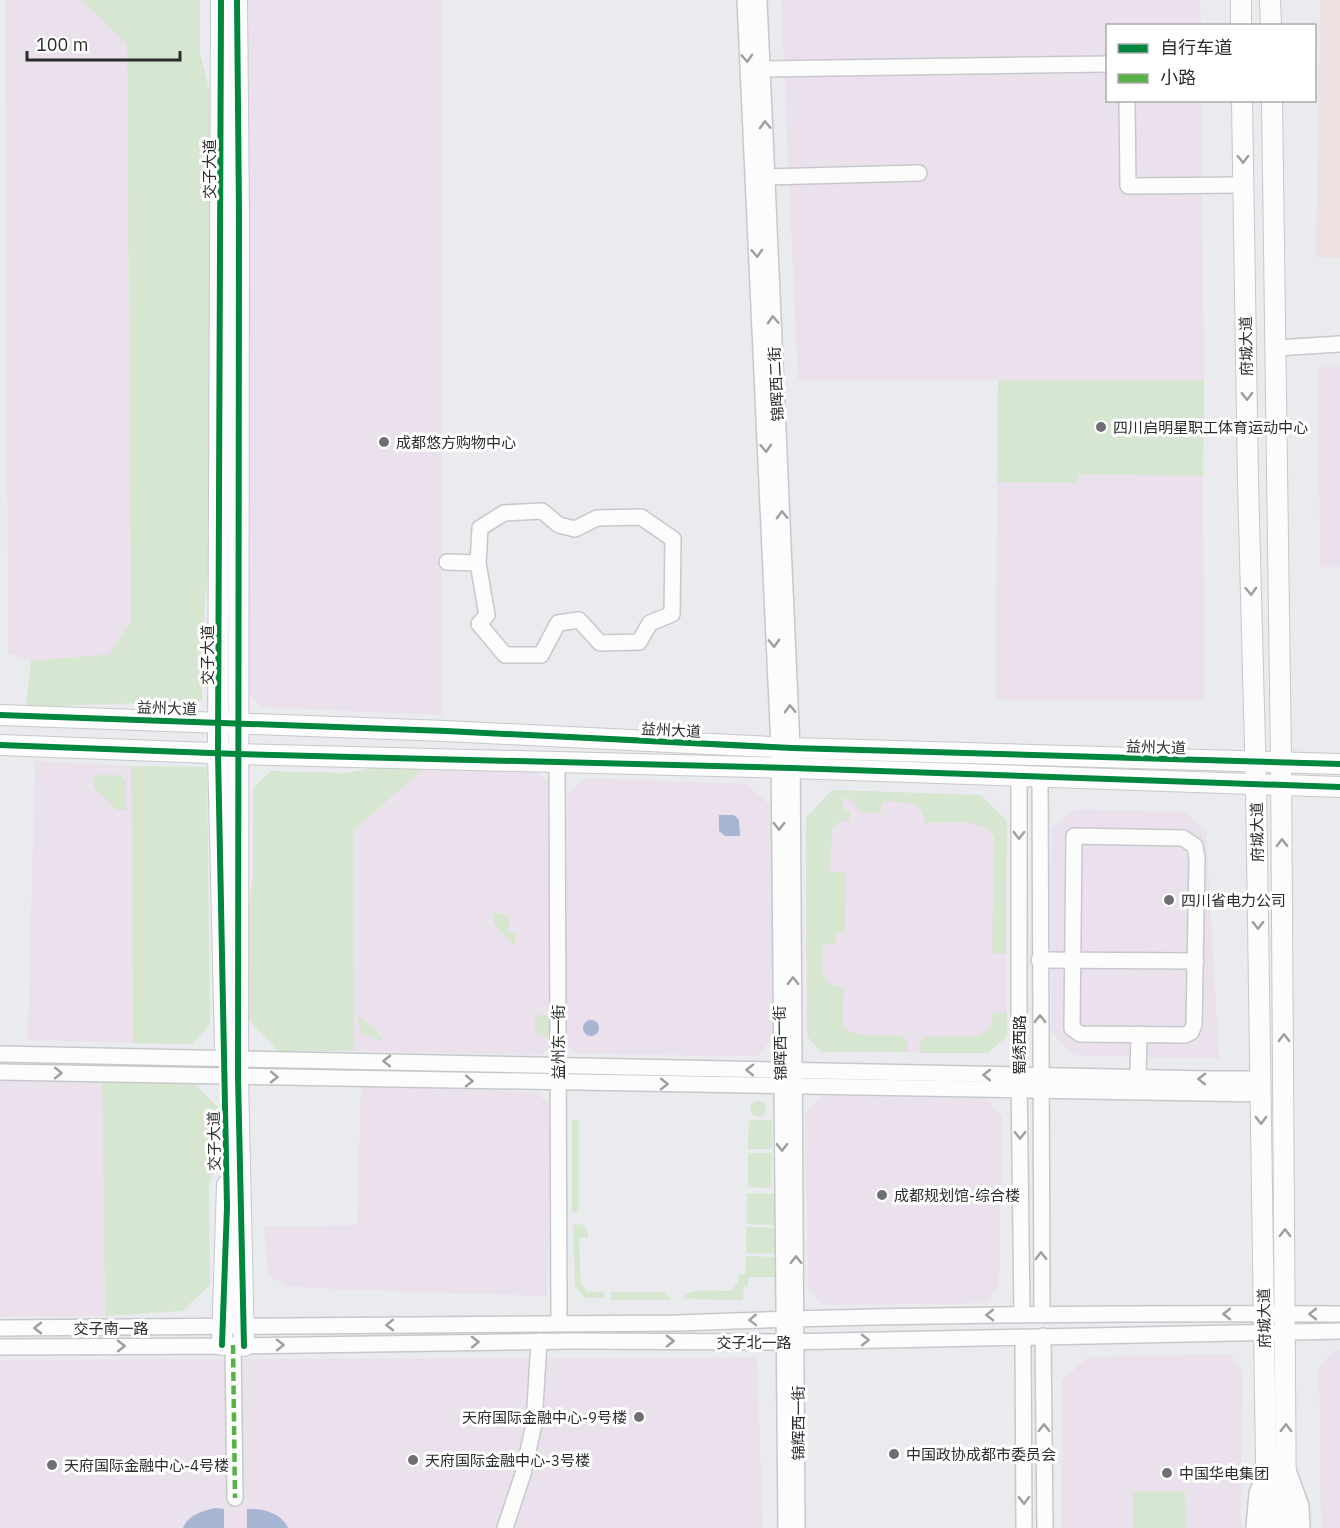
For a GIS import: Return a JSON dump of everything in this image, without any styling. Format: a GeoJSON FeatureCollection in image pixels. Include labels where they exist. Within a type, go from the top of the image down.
{"type":"FeatureCollection","features":[{"type":"Feature","properties":{"kind":"main road","name":"交子大道"},"geometry":{"type":"LineString","coordinates":[[221,0],[233,1338]]}},
{"type":"Feature","properties":{"kind":"main road","name":"交子大道"},"geometry":{"type":"LineString","coordinates":[[228,722],[239,214],[237,0]]}},
{"type":"Feature","properties":{"kind":"main road"},"geometry":{"type":"LineString","coordinates":[[1241,0],[1241,24]]}},
{"type":"Feature","properties":{"kind":"main road"},"geometry":{"type":"LineString","coordinates":[[1270,0],[1271,24]]}},
{"type":"Feature","properties":{"kind":"main road","name":"府城大道"},"geometry":{"type":"LineString","coordinates":[[1242,102],[1256,762],[1267,1528]]}},
{"type":"Feature","properties":{"kind":"main road","name":"府城大道"},"geometry":{"type":"LineString","coordinates":[[1272,102],[1282,785],[1286,1528]]}},
{"type":"Feature","properties":{"kind":"main road","name":"益州大道"},"geometry":{"type":"LineString","coordinates":[[0,715],[446,731],[1019,776],[1340,787]]}},
{"type":"Feature","properties":{"kind":"main road","name":"益州大道"},"geometry":{"type":"LineString","coordinates":[[0,745],[557,761],[785,758],[1340,764]]}},
{"type":"Feature","properties":{"kind":"street","name":"锦晖西二街"},"geometry":{"type":"LineString","coordinates":[[745,0],[785,758]]}},
{"type":"Feature","properties":{"kind":"street","name":"锦晖西二街"},"geometry":{"type":"LineString","coordinates":[[759,0],[764,69],[785,758]]}},
{"type":"Feature","properties":{"kind":"street"},"geometry":{"type":"LineString","coordinates":[[764,69],[1106,64]]}},
{"type":"Feature","properties":{"kind":"street"},"geometry":{"type":"LineString","coordinates":[[1127,102],[1128,186],[1243,185]]}},
{"type":"Feature","properties":{"kind":"street"},"geometry":{"type":"LineString","coordinates":[[766,177],[919,173]]}},
{"type":"Feature","properties":{"kind":"street"},"geometry":{"type":"LineString","coordinates":[[1276,348],[1340,344]]}},
{"type":"Feature","properties":{"kind":"street"},"geometry":{"type":"LineString","coordinates":[[542,511],[559,525],[575,529],[597,518],[641,517],[674,539],[672,614],[650,623],[639,642],[600,643],[579,620],[558,623],[541,655],[505,655],[479,624],[487,615],[478,563],[480,528],[504,513],[542,511]]}},
{"type":"Feature","properties":{"kind":"street"},"geometry":{"type":"LineString","coordinates":[[447,562],[478,563]]}},
{"type":"Feature","properties":{"kind":"street","name":"锦晖西一街"},"geometry":{"type":"LineString","coordinates":[[785,758],[791,1318]]}},
{"type":"Feature","properties":{"kind":"street","name":"益州东一街"},"geometry":{"type":"LineString","coordinates":[[557,761],[560,1323]]}},
{"type":"Feature","properties":{"kind":"street","name":"蜀绣西路"},"geometry":{"type":"LineString","coordinates":[[1019,776],[1022,1315]]}},
{"type":"Feature","properties":{"kind":"street","name":"蜀绣西路"},"geometry":{"type":"LineString","coordinates":[[1040,777],[1042,1314]]}},
{"type":"Feature","properties":{"kind":"street"},"geometry":{"type":"LineString","coordinates":[[1074,836],[1183,838],[1196,846],[1196,961],[1194,1025],[1191,1032],[1185,1035],[1080,1034],[1072,1028],[1072,960],[1074,836]]}},
{"type":"Feature","properties":{"kind":"street"},"geometry":{"type":"LineString","coordinates":[[1039,960],[1196,961]]}},
{"type":"Feature","properties":{"kind":"street"},"geometry":{"type":"LineString","coordinates":[[1138,1077],[1139,1034]]}},
{"type":"Feature","properties":{"kind":"street"},"geometry":{"type":"LineString","coordinates":[[0,1054],[558,1082],[788,1078]]}},
{"type":"Feature","properties":{"kind":"street"},"geometry":{"type":"LineString","coordinates":[[0,1072],[232,1067],[558,1066],[788,1078],[1261,1086]]}},
{"type":"Feature","properties":{"kind":"street"},"geometry":{"type":"LineString","coordinates":[[1040,1083],[1138,1077],[1261,1086]]}},
{"type":"Feature","properties":{"kind":"street","name":"交子北一路"},"geometry":{"type":"LineString","coordinates":[[233,1338],[560,1323],[678,1323],[791,1318],[1042,1314],[1286,1323]]}},
{"type":"Feature","properties":{"kind":"street"},"geometry":{"type":"LineString","coordinates":[[1286,1323],[1340,1314]]}},
{"type":"Feature","properties":{"kind":"street","name":"锦辉西一街"},"geometry":{"type":"LineString","coordinates":[[786,1528],[791,1318]]}},
{"type":"Feature","properties":{"kind":"street","name":"交子北一路"},"geometry":{"type":"LineString","coordinates":[[233,1338],[791,1342],[1023,1337],[1264,1323]]}},
{"type":"Feature","properties":{"kind":"street"},"geometry":{"type":"LineString","coordinates":[[1286,1323],[1340,1331]]}},
{"type":"Feature","properties":{"kind":"street","name":"交子南一路"},"geometry":{"type":"LineString","coordinates":[[0,1328],[233,1338]]}},
{"type":"Feature","properties":{"kind":"street"},"geometry":{"type":"LineString","coordinates":[[1043,1336],[1045,1528]]}},
{"type":"Feature","properties":{"kind":"street"},"geometry":{"type":"LineString","coordinates":[[1023,1337],[1024,1528]]}},
{"type":"Feature","properties":{"kind":"street"},"geometry":{"type":"LineString","coordinates":[[233,1338],[235,1498]]}},
{"type":"Feature","properties":{"kind":"street","name":"交子南一路"},"geometry":{"type":"LineString","coordinates":[[0,1347],[233,1338]]}},
{"type":"Feature","properties":{"kind":"street"},"geometry":{"type":"LineString","coordinates":[[505,1528],[524,1474],[534,1424],[539,1341]]}},
{"type":"Feature","properties":{"kind":"street","name":"锦辉西一街"},"geometry":{"type":"LineString","coordinates":[[791,1342],[798,1528]]}},
{"type":"Feature","properties":{"kind":"street"},"geometry":{"type":"LineString","coordinates":[[1286,1463],[1301,1506],[1302,1528]]}},
{"type":"Feature","properties":{"kind":"street"},"geometry":{"type":"LineString","coordinates":[[1254,1528],[1257,1493],[1266,1472]]}},
{"type":"Feature","properties":{"kind":"shaded area"},"geometry":{"type":"Polygon","coordinates":[[[5,0],[81,0],[127,44],[131,621],[109,654],[31,661],[8,653],[5,0]]]}},
{"type":"Feature","properties":{"kind":"shaded area"},"geometry":{"type":"Polygon","coordinates":[[[249,0],[441,0],[442,715],[260,707],[246,689],[249,0]]]}},
{"type":"Feature","properties":{"kind":"shaded area"},"geometry":{"type":"Polygon","coordinates":[[[781,0],[1200,0],[1201,24],[1106,24],[1106,102],[1201,102],[1204,380],[798,380],[781,0]]]}},
{"type":"Feature","properties":{"kind":"shaded area"},"geometry":{"type":"Polygon","coordinates":[[[1320,0],[1340,0],[1340,258],[1316,257],[1320,0]]]}},
{"type":"Feature","properties":{"kind":"shaded area"},"geometry":{"type":"Polygon","coordinates":[[[1318,367],[1340,367],[1340,567],[1320,567],[1318,367]]]}},
{"type":"Feature","properties":{"kind":"shaded area"},"geometry":{"type":"Polygon","coordinates":[[[1078,474],[1203,476],[1204,700],[996,700],[997,482],[1076,483],[1078,474]]]}},
{"type":"Feature","properties":{"kind":"shaded area"},"geometry":{"type":"Polygon","coordinates":[[[35,761],[131,766],[133,1043],[28,1040],[35,761]]]}},
{"type":"Feature","properties":{"kind":"shaded area"},"geometry":{"type":"Polygon","coordinates":[[[428,765],[532,768],[552,786],[553,1045],[541,1055],[354,1051],[353,831],[428,765]]]}},
{"type":"Feature","properties":{"kind":"shaded area"},"geometry":{"type":"Polygon","coordinates":[[[587,778],[747,784],[774,809],[773,1038],[758,1056],[578,1054],[567,1046],[564,796],[587,778]]]}},
{"type":"Feature","properties":{"kind":"shaded area"},"geometry":{"type":"Polygon","coordinates":[[[832,790],[981,795],[1007,821],[1007,1036],[988,1053],[821,1052],[807,1036],[806,818],[832,790]]]}},
{"type":"Feature","properties":{"kind":"shaded area"},"geometry":{"type":"Polygon","coordinates":[[[1076,809],[1184,812],[1206,831],[1219,1059],[1075,1055],[1051,1032],[1051,828],[1076,809]]]}},
{"type":"Feature","properties":{"kind":"shaded area"},"geometry":{"type":"Polygon","coordinates":[[[0,1079],[102,1082],[105,1316],[0,1317],[0,1079]]]}},
{"type":"Feature","properties":{"kind":"shaded area"},"geometry":{"type":"Polygon","coordinates":[[[361,1086],[536,1092],[551,1106],[547,1296],[285,1286],[268,1275],[264,1227],[357,1225],[361,1086]]]}},
{"type":"Feature","properties":{"kind":"shaded area"},"geometry":{"type":"Polygon","coordinates":[[[823,1096],[986,1098],[1002,1117],[999,1286],[985,1303],[822,1305],[808,1287],[805,1112],[823,1096]]]}},
{"type":"Feature","properties":{"kind":"shaded area"},"geometry":{"type":"Polygon","coordinates":[[[1334,1350],[1340,1350],[1340,1528],[1321,1528],[1319,1367],[1334,1350]]]}},
{"type":"Feature","properties":{"kind":"shaded area"},"geometry":{"type":"Polygon","coordinates":[[[1230,1354],[1243,1372],[1241,1528],[1061,1528],[1062,1381],[1088,1357],[1230,1354]]]}},
{"type":"Feature","properties":{"kind":"shaded area"},"geometry":{"type":"Polygon","coordinates":[[[757,1357],[763,1528],[0,1528],[0,1360],[757,1357]]]}},
{"type":"Feature","properties":{"kind":"green space"},"geometry":{"type":"Polygon","coordinates":[[[81,0],[200,0],[200,53],[209,89],[209,568],[205,601],[202,701],[26,707],[31,661],[109,654],[131,621],[127,44],[81,0]]]}},
{"type":"Feature","properties":{"kind":"green space","name":"四川启明星职工体育运动中心"},"geometry":{"type":"Polygon","coordinates":[[[998,380],[1204,380],[1203,476],[1078,474],[1077,483],[997,482],[998,380]]]}},
{"type":"Feature","properties":{"kind":"green space"},"geometry":{"type":"Polygon","coordinates":[[[428,765],[353,831],[354,1051],[278,1051],[248,1019],[245,931],[253,876],[253,788],[271,771],[346,773],[377,767],[428,765]]]}},
{"type":"Feature","properties":{"kind":"green space"},"geometry":{"type":"Polygon","coordinates":[[[131,766],[207,767],[210,1024],[193,1044],[133,1043],[131,766]]]}},
{"type":"Feature","properties":{"kind":"green space"},"geometry":{"type":"Polygon","coordinates":[[[94,775],[120,775],[126,781],[126,810],[117,810],[94,787],[94,775]]]}},
{"type":"Feature","properties":{"kind":"green space"},"geometry":{"type":"Polygon","coordinates":[[[832,790],[981,795],[1007,821],[1006,954],[995,954],[992,949],[994,838],[990,831],[974,824],[924,823],[920,810],[909,803],[902,802],[881,801],[881,813],[859,813],[859,809],[855,809],[855,804],[851,804],[851,798],[843,798],[843,810],[850,811],[849,821],[838,822],[832,829],[830,872],[846,872],[845,933],[836,933],[836,944],[823,945],[822,971],[829,984],[844,988],[843,1022],[846,1028],[860,1034],[903,1036],[908,1042],[908,1052],[821,1052],[807,1036],[806,818],[832,790]]]}},
{"type":"Feature","properties":{"kind":"green space"},"geometry":{"type":"Polygon","coordinates":[[[493,912],[509,915],[509,932],[515,933],[515,945],[494,923],[493,912]]]}},
{"type":"Feature","properties":{"kind":"green space"},"geometry":{"type":"Polygon","coordinates":[[[993,1013],[1007,1013],[1007,1036],[988,1053],[919,1053],[919,1043],[925,1037],[975,1036],[983,1033],[992,1022],[993,1013]]]}},
{"type":"Feature","properties":{"kind":"green space"},"geometry":{"type":"Polygon","coordinates":[[[535,1015],[545,1015],[548,1018],[549,1039],[535,1033],[535,1015]]]}},
{"type":"Feature","properties":{"kind":"green space"},"geometry":{"type":"Polygon","coordinates":[[[357,1018],[363,1018],[382,1038],[382,1041],[361,1033],[357,1018]]]}},
{"type":"Feature","properties":{"kind":"green space"},"geometry":{"type":"Polygon","coordinates":[[[192,1081],[221,1110],[215,1164],[209,1187],[210,1285],[182,1311],[105,1316],[102,1082],[192,1081]]]}},
{"type":"Feature","properties":{"kind":"green space"},"geometry":{"type":"Polygon","coordinates":[[[758,1101],[766,1109],[758,1117],[750,1109],[758,1101]]]}},
{"type":"Feature","properties":{"kind":"green space"},"geometry":{"type":"Polygon","coordinates":[[[572,1120],[579,1120],[579,1210],[577,1212],[572,1212],[572,1120]]]}},
{"type":"Feature","properties":{"kind":"green space"},"geometry":{"type":"Polygon","coordinates":[[[749,1120],[772,1120],[772,1149],[748,1149],[749,1120]]]}},
{"type":"Feature","properties":{"kind":"green space"},"geometry":{"type":"Polygon","coordinates":[[[748,1153],[772,1153],[771,1188],[748,1187],[748,1153]]]}},
{"type":"Feature","properties":{"kind":"green space"},"geometry":{"type":"Polygon","coordinates":[[[747,1193],[775,1194],[775,1225],[747,1224],[747,1193]]]}},
{"type":"Feature","properties":{"kind":"green space"},"geometry":{"type":"Polygon","coordinates":[[[582,1224],[588,1231],[588,1237],[579,1238],[581,1284],[588,1292],[604,1292],[604,1298],[585,1298],[575,1286],[573,1225],[582,1224]]]}},
{"type":"Feature","properties":{"kind":"green space"},"geometry":{"type":"Polygon","coordinates":[[[746,1227],[775,1228],[776,1254],[746,1253],[746,1227]]]}},
{"type":"Feature","properties":{"kind":"green space"},"geometry":{"type":"Polygon","coordinates":[[[746,1256],[776,1257],[776,1277],[749,1277],[748,1287],[744,1287],[743,1300],[683,1299],[692,1292],[732,1290],[738,1282],[739,1274],[745,1274],[746,1256]]]}},
{"type":"Feature","properties":{"kind":"green space"},"geometry":{"type":"Polygon","coordinates":[[[611,1292],[664,1292],[672,1300],[611,1300],[611,1292]]]}},
{"type":"Feature","properties":{"kind":"green space"},"geometry":{"type":"Polygon","coordinates":[[[1133,1491],[1185,1491],[1186,1528],[1133,1528],[1133,1491]]]}},
{"type":"Feature","properties":{"kind":"water"},"geometry":{"type":"Polygon","coordinates":[[[719,815],[734,815],[739,820],[740,836],[725,836],[719,831],[719,815]]]}},
{"type":"Feature","properties":{"kind":"water"},"geometry":{"type":"Polygon","coordinates":[[[588,1020],[594,1020],[599,1028],[597,1034],[588,1036],[583,1031],[583,1025],[588,1020]]]}},
{"type":"Feature","properties":{"kind":"water"},"geometry":{"type":"Polygon","coordinates":[[[215,1508],[224,1509],[224,1528],[183,1528],[192,1517],[200,1512],[215,1508]]]}},
{"type":"Feature","properties":{"kind":"water"},"geometry":{"type":"Polygon","coordinates":[[[247,1509],[271,1512],[288,1528],[247,1528],[247,1509]]]}},
{"type":"Feature","properties":{"kind":"marked path"},"geometry":{"type":"LineString","coordinates":[[233,1345],[235,1498]]}},
{"type":"Feature","properties":{"kind":"cycle path"},"geometry":{"type":"LineString","coordinates":[[221,0],[218,753],[227,1207],[222,1345]]}},
{"type":"Feature","properties":{"kind":"cycle path"},"geometry":{"type":"LineString","coordinates":[[237,0],[239,214],[238,1077],[244,1346]]}},
{"type":"Feature","properties":{"kind":"cycle path"},"geometry":{"type":"LineString","coordinates":[[0,715],[446,731],[792,748],[1340,764]]}},
{"type":"Feature","properties":{"kind":"cycle path"},"geometry":{"type":"LineString","coordinates":[[0,745],[237,754],[792,768],[1340,787]]}},
{"type":"Feature","properties":{"kind":"place","name":"四川启明星职工体育运动中心"},"geometry":{"type":"Point","coordinates":[1101,427]}},
{"type":"Feature","properties":{"kind":"place","name":"成都悠方购物中心"},"geometry":{"type":"Point","coordinates":[384,442]}},
{"type":"Feature","properties":{"kind":"place","name":"四川省电力公司"},"geometry":{"type":"Point","coordinates":[1169,900]}},
{"type":"Feature","properties":{"kind":"place","name":"成都规划馆-综合楼"},"geometry":{"type":"Point","coordinates":[882,1195]}},
{"type":"Feature","properties":{"kind":"place","name":"天府国际金融中心-9号楼"},"geometry":{"type":"Point","coordinates":[639,1417]}},
{"type":"Feature","properties":{"kind":"place","name":"中国政协成都市委员会"},"geometry":{"type":"Point","coordinates":[894,1454]}},
{"type":"Feature","properties":{"kind":"place","name":"天府国际金融中心-3号楼"},"geometry":{"type":"Point","coordinates":[413,1460]}},
{"type":"Feature","properties":{"kind":"place","name":"天府国际金融中心-4号楼"},"geometry":{"type":"Point","coordinates":[52,1465]}},
{"type":"Feature","properties":{"kind":"place","name":"中国华电集团"},"geometry":{"type":"Point","coordinates":[1167,1473]}}]}
